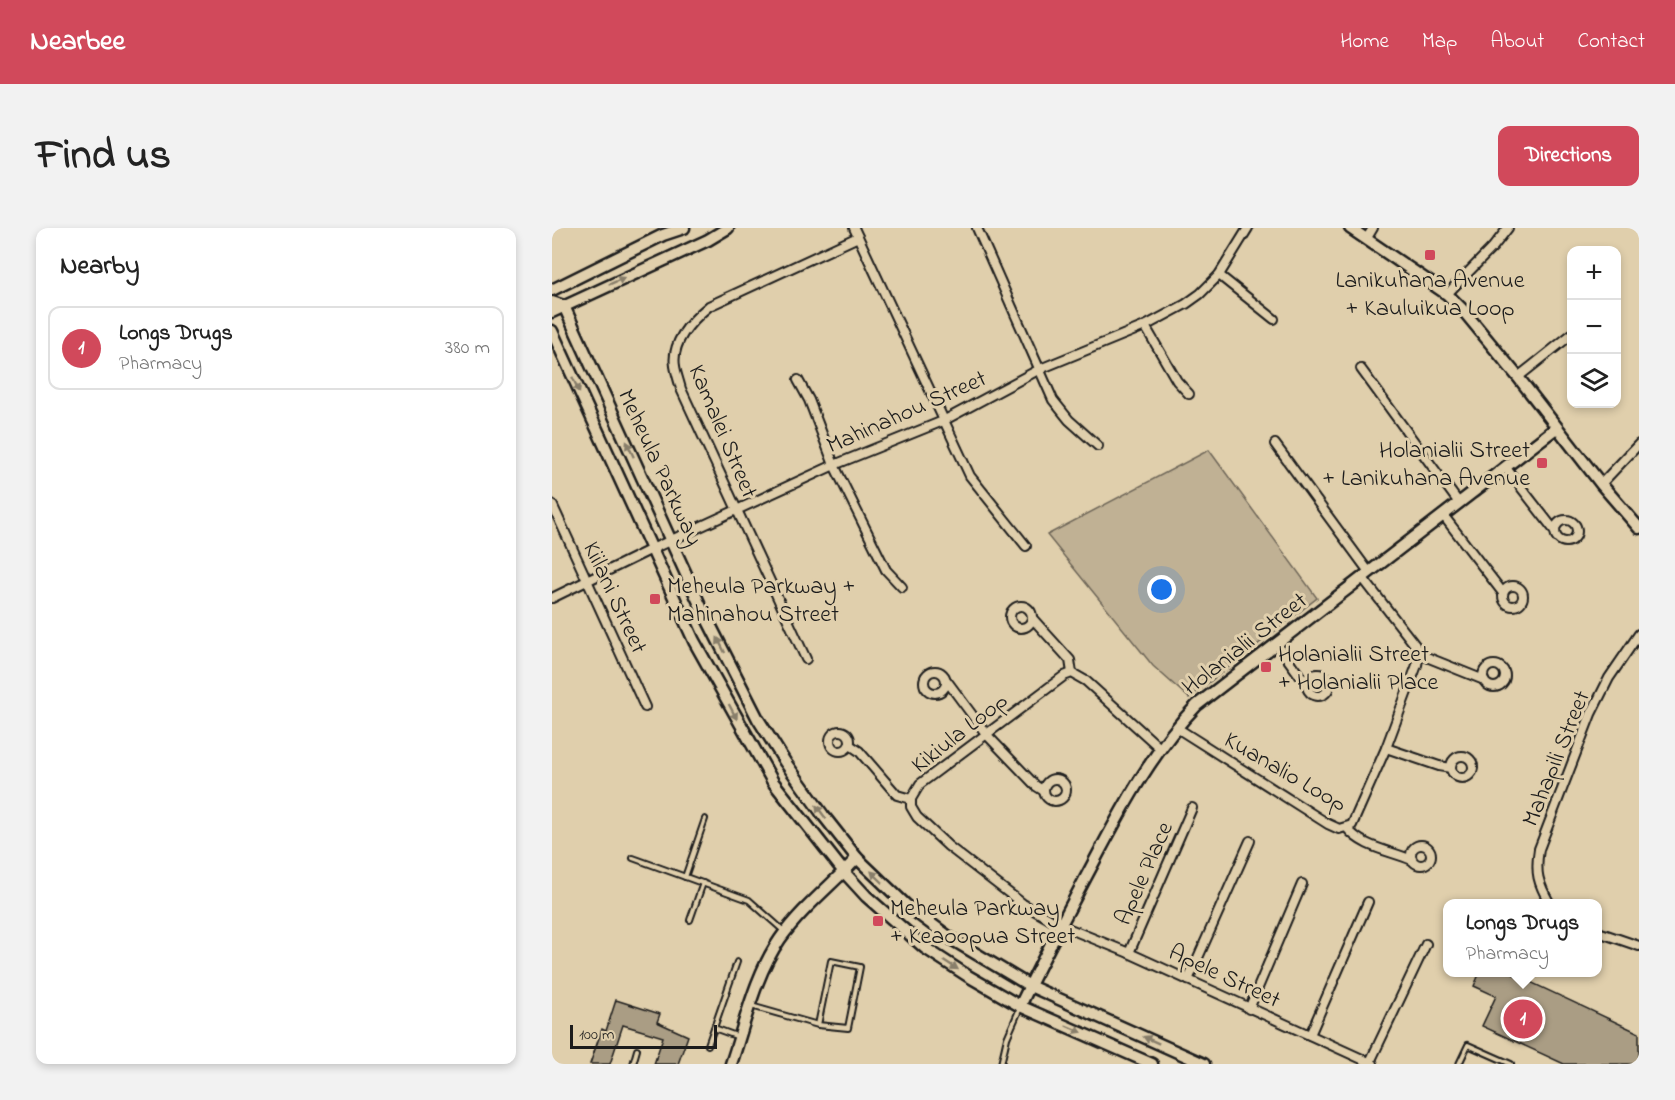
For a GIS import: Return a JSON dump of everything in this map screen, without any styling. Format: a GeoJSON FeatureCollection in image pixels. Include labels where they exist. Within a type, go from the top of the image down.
{"type":"FeatureCollection","features":[{"type":"Feature","properties":{"kind":"street"},"geometry":{"type":"LineString","coordinates":[[552,290],[684,228]]}},
{"type":"Feature","properties":{"kind":"street"},"geometry":{"type":"LineString","coordinates":[[552,312],[708,240],[728,228]]}},
{"type":"Feature","properties":{"kind":"street"},"geometry":{"type":"LineString","coordinates":[[854,228],[970,476],[1026,546]]}},
{"type":"Feature","properties":{"kind":"street"},"geometry":{"type":"LineString","coordinates":[[977,228],[1053,399],[1069,420],[1098,446]]}},
{"type":"Feature","properties":{"kind":"street","name":"Mahinahou Street"},"geometry":{"type":"LineString","coordinates":[[552,598],[834,465],[943,421],[1040,369],[1145,326],[1200,294],[1219,275],[1248,228]]}},
{"type":"Feature","properties":{"kind":"street"},"geometry":{"type":"LineString","coordinates":[[1350,228],[1370,233],[1447,294],[1483,332],[1556,428],[1639,528]]}},
{"type":"Feature","properties":{"kind":"street"},"geometry":{"type":"LineString","coordinates":[[1447,294],[1493,247],[1508,228]]}},
{"type":"Feature","properties":{"kind":"street","name":"Kamalei Street"},"geometry":{"type":"LineString","coordinates":[[806,659],[681,388],[674,364],[676,350],[685,331],[694,318],[709,306],[858,237]]}},
{"type":"Feature","properties":{"kind":"street"},"geometry":{"type":"LineString","coordinates":[[1219,275],[1274,319]]}},
{"type":"Feature","properties":{"kind":"street"},"geometry":{"type":"LineString","coordinates":[[552,302],[564,306]]}},
{"type":"Feature","properties":{"kind":"street","name":"Meheula Parkway"},"geometry":{"type":"LineString","coordinates":[[564,306],[702,607],[758,719],[784,762],[857,858],[906,905],[953,940],[1030,986],[1204,1064]]}},
{"type":"Feature","properties":{"kind":"street"},"geometry":{"type":"LineString","coordinates":[[1145,326],[1177,381],[1189,394]]}},
{"type":"Feature","properties":{"kind":"street","name":"Meheula Parkway"},"geometry":{"type":"LineString","coordinates":[[552,331],[694,641],[773,782],[844,873],[866,896],[925,948],[1020,1006],[1152,1064]]}},
{"type":"Feature","properties":{"kind":"street"},"geometry":{"type":"LineString","coordinates":[[1518,377],[1567,338]]}},
{"type":"Feature","properties":{"kind":"street"},"geometry":{"type":"LineString","coordinates":[[1360,369],[1459,503]]}},
{"type":"Feature","properties":{"kind":"street"},"geometry":{"type":"LineString","coordinates":[[798,380],[809,400],[834,465],[886,570],[902,587]]}},
{"type":"Feature","properties":{"kind":"street","name":"Holanialii Street"},"geometry":{"type":"LineString","coordinates":[[1020,1006],[1060,924],[1121,811],[1161,749],[1197,705],[1556,428]]}},
{"type":"Feature","properties":{"kind":"street"},"geometry":{"type":"LineString","coordinates":[[1275,444],[1419,654],[1484,680]]}},
{"type":"Feature","properties":{"kind":"street"},"geometry":{"type":"LineString","coordinates":[[1601,484],[1639,444]]}},
{"type":"Feature","properties":{"kind":"street"},"geometry":{"type":"LineString","coordinates":[[1506,468],[1555,531]]}},
{"type":"Feature","properties":{"kind":"street","name":"Kiilani Street"},"geometry":{"type":"LineString","coordinates":[[552,504],[645,707]]}},
{"type":"Feature","properties":{"kind":"street"},"geometry":{"type":"LineString","coordinates":[[1443,515],[1503,593]]}},
{"type":"Feature","properties":{"kind":"street"},"geometry":{"type":"LineString","coordinates":[[1032,618],[1070,660],[1072,673],[1086,681],[1161,749]]}},
{"type":"Feature","properties":{"kind":"street","name":"Mahapili Street"},"geometry":{"type":"LineString","coordinates":[[1548,899],[1539,883],[1536,866],[1539,849],[1591,714],[1609,678],[1639,634]]}},
{"type":"Feature","properties":{"kind":"street"},"geometry":{"type":"LineString","coordinates":[[1276,643],[1300,676],[1308,682]]}},
{"type":"Feature","properties":{"kind":"street","name":"Kuanalio Loop"},"geometry":{"type":"LineString","coordinates":[[1177,728],[1328,824],[1339,829],[1347,828],[1355,819],[1386,748],[1419,654]]}},
{"type":"Feature","properties":{"kind":"street","name":"Kikiula Loop"},"geometry":{"type":"LineString","coordinates":[[1060,924],[1023,904],[948,846],[917,817],[910,807],[911,799],[920,784],[1064,676],[1072,673]]}},
{"type":"Feature","properties":{"kind":"street"},"geometry":{"type":"LineString","coordinates":[[946,681],[987,735],[1036,786],[1044,791]]}},
{"type":"Feature","properties":{"kind":"street"},"geometry":{"type":"LineString","coordinates":[[850,745],[859,751],[897,795],[911,799]]}},
{"type":"Feature","properties":{"kind":"street"},"geometry":{"type":"LineString","coordinates":[[1386,748],[1451,768]]}},
{"type":"Feature","properties":{"kind":"street","name":"Apele Place"},"geometry":{"type":"LineString","coordinates":[[1129,953],[1192,808]]}},
{"type":"Feature","properties":{"kind":"street"},"geometry":{"type":"LineString","coordinates":[[1347,828],[1362,841],[1412,860]]}},
{"type":"Feature","properties":{"kind":"street"},"geometry":{"type":"LineString","coordinates":[[1188,980],[1250,841]]}},
{"type":"Feature","properties":{"kind":"street"},"geometry":{"type":"LineString","coordinates":[[731,1064],[763,969],[800,914],[857,858]]}},
{"type":"Feature","properties":{"kind":"street"},"geometry":{"type":"LineString","coordinates":[[1249,1009],[1302,884]]}},
{"type":"Feature","properties":{"kind":"street"},"geometry":{"type":"LineString","coordinates":[[1310,1035],[1368,902]]}},
{"type":"Feature","properties":{"kind":"street","name":"Apele Street"},"geometry":{"type":"LineString","coordinates":[[1060,924],[1371,1063]]}},
{"type":"Feature","properties":{"kind":"street"},"geometry":{"type":"LineString","coordinates":[[1602,933],[1639,946]]}},
{"type":"Feature","properties":{"kind":"street"},"geometry":{"type":"LineString","coordinates":[[1371,1063],[1426,944]]}},
{"type":"Feature","properties":{"kind":"lane"},"geometry":{"type":"LineString","coordinates":[[685,877],[705,819]]}},
{"type":"Feature","properties":{"kind":"lane"},"geometry":{"type":"LineString","coordinates":[[633,858],[749,900],[786,932]]}},
{"type":"Feature","properties":{"kind":"lane"},"geometry":{"type":"LineString","coordinates":[[690,920],[703,884]]}},
{"type":"Feature","properties":{"kind":"lane"},"geometry":{"type":"LineString","coordinates":[[751,1005],[818,1025],[848,1028],[860,967],[831,961],[818,1025]]}},
{"type":"Feature","properties":{"kind":"lane"},"geometry":{"type":"LineString","coordinates":[[708,1045],[737,962]]}},
{"type":"Feature","properties":{"kind":"lane","name":"Holanialii Street"},"geometry":{"type":"LineString","coordinates":[[1001,1064],[1007,1038],[1020,1006]]}},
{"type":"Feature","properties":{"kind":"lane"},"geometry":{"type":"LineString","coordinates":[[714,1028],[740,1037]]}},
{"type":"Feature","properties":{"kind":"lane"},"geometry":{"type":"LineString","coordinates":[[1459,1064],[1468,1045],[1511,1064]]}},
{"type":"Feature","properties":{"kind":"lane"},"geometry":{"type":"LineString","coordinates":[[633,1064],[637,1050]]}},
{"type":"Feature","properties":{"kind":"shaded area"},"geometry":{"type":"Polygon","coordinates":[[[1209,450],[1317,598],[1189,698],[1153,666],[1047,535],[1209,450]]]}},
{"type":"Feature","properties":{"kind":"building"},"geometry":{"type":"Polygon","coordinates":[[[1478,977],[1520,977],[1639,1033],[1639,1064],[1564,1064],[1482,1026],[1496,996],[1474,986],[1478,977]]]}},
{"type":"Feature","properties":{"kind":"building"},"geometry":{"type":"Polygon","coordinates":[[[616,1000],[660,1014],[657,1022],[688,1036],[678,1064],[654,1064],[663,1037],[623,1025],[610,1064],[590,1064],[602,1029],[606,1031],[616,1000]]]}},
{"type":"Feature","properties":{"kind":"place","name":"Lanikuhana Avenue + Kauluikua Loop"},"geometry":{"type":"Point","coordinates":[1430,255]}},
{"type":"Feature","properties":{"kind":"place","name":"Holanialii Street + Lanikuhana Avenue"},"geometry":{"type":"Point","coordinates":[1542,463]}},
{"type":"Feature","properties":{"kind":"place","name":"Meheula Parkway + Mahinahou Street"},"geometry":{"type":"Point","coordinates":[655,599]}},
{"type":"Feature","properties":{"kind":"place","name":"Holanialii Street + Holanialii Place"},"geometry":{"type":"Point","coordinates":[1266,667]}},
{"type":"Feature","properties":{"kind":"place","name":"Meheula Parkway + Keaoopua Street"},"geometry":{"type":"Point","coordinates":[878,921]}},
{"type":"Feature","properties":{"kind":"place","name":"Longs Drugs"},"geometry":{"type":"Point","coordinates":[1523,1019]}}]}
